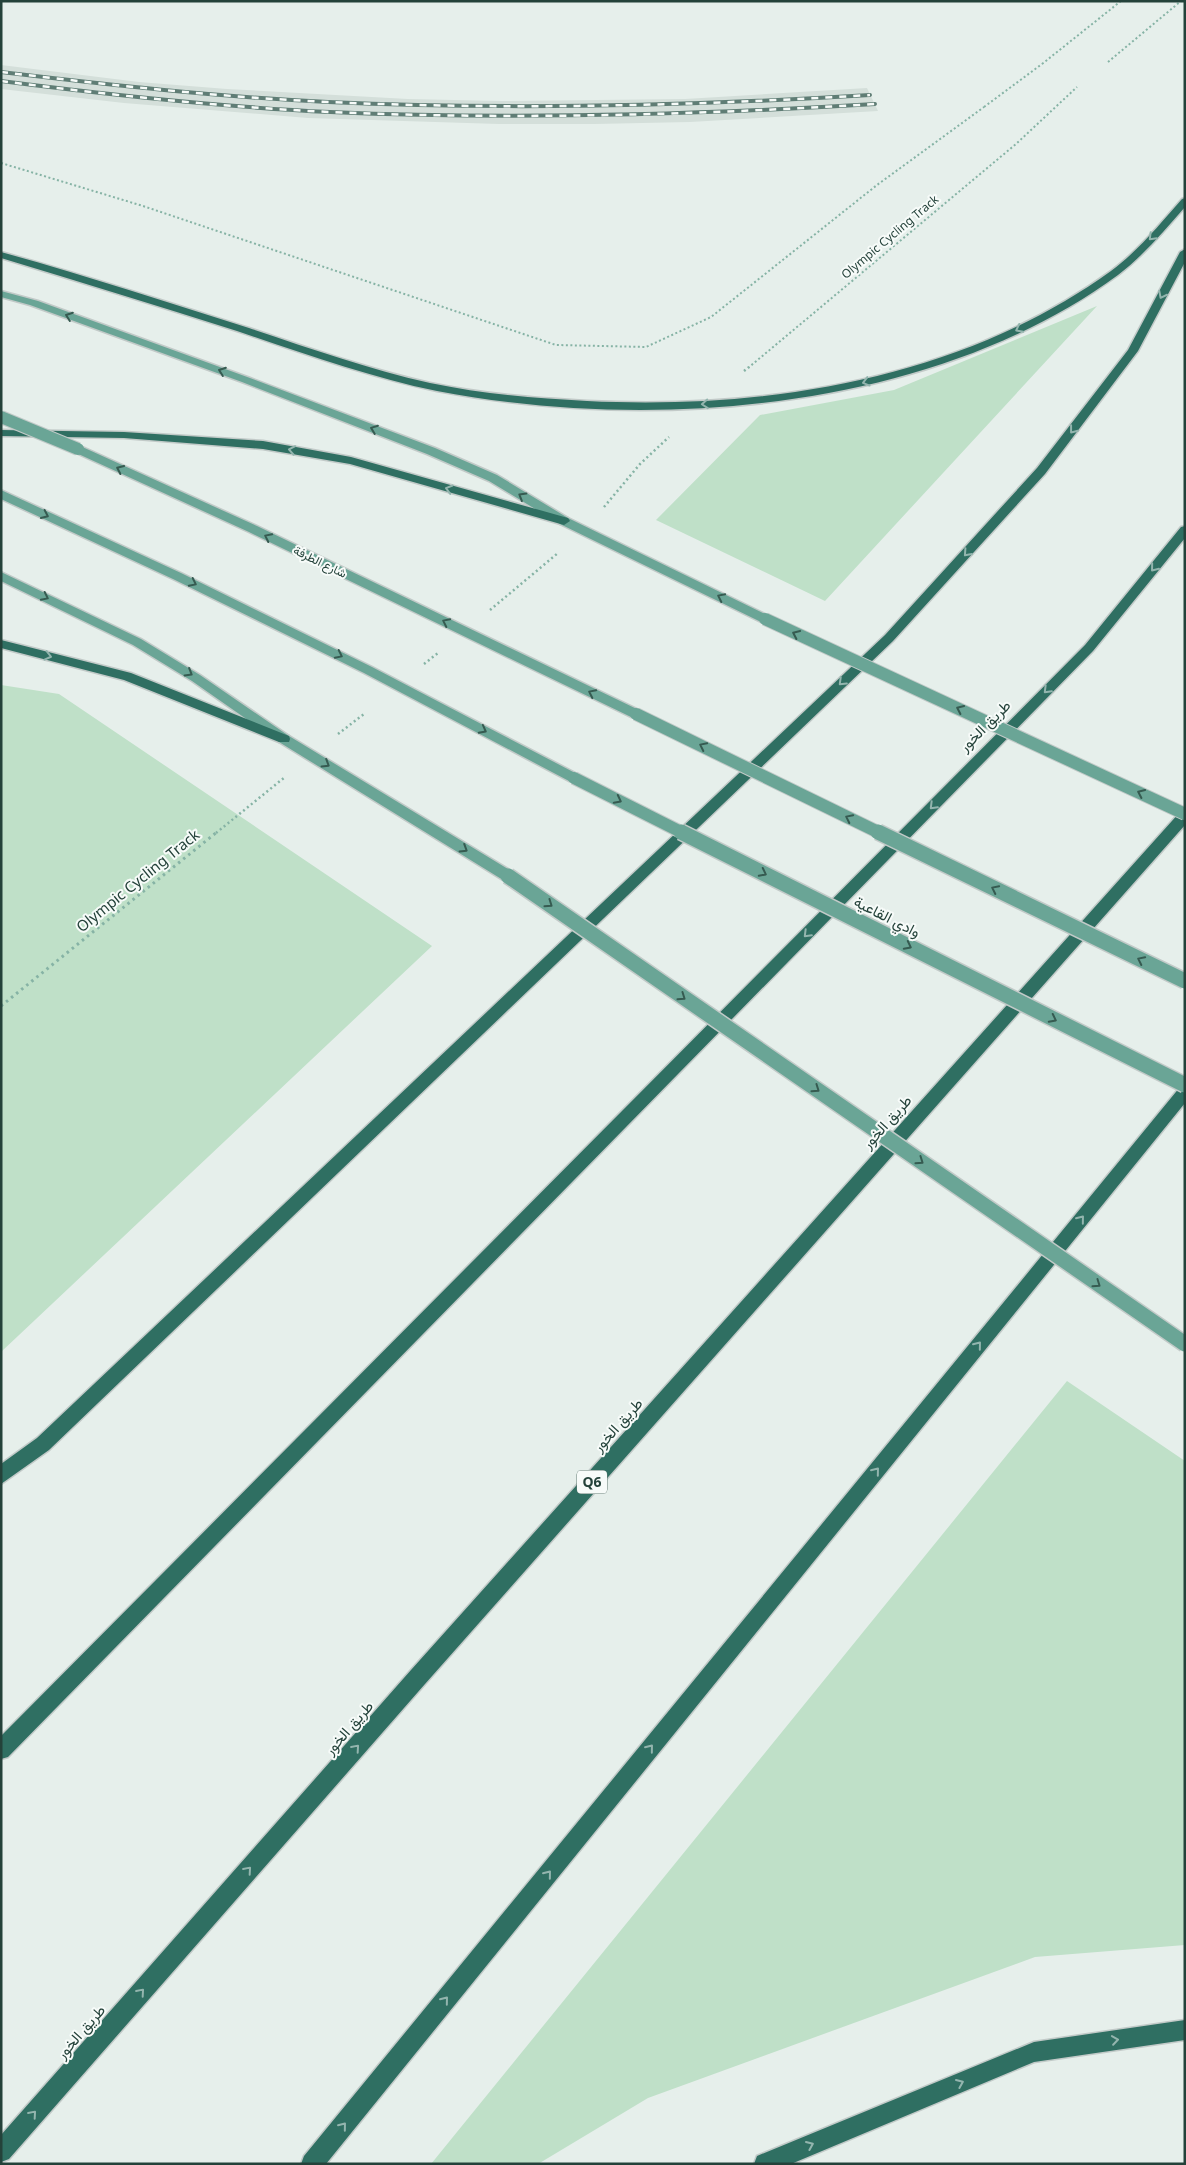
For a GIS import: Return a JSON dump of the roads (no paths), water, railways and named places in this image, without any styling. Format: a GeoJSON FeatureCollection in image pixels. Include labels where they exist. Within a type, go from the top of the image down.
{"type":"FeatureCollection","features":[{"type":"Feature","properties":{"kind":"highway"},"geometry":{"type":"LineString","coordinates":[[1,255],[159,303],[367,372],[462,392],[555,403],[668,407],[772,399],[856,384],[934,363],[1004,337],[1064,306],[1115,272],[1155,236],[1185,201]]}},
{"type":"Feature","properties":{"kind":"highway"},"geometry":{"type":"LineString","coordinates":[[1,1475],[43,1444],[889,638],[1041,471],[1133,351],[1185,252]]}},
{"type":"Feature","properties":{"kind":"highway"},"geometry":{"type":"LineString","coordinates":[[1,433],[124,435],[263,445],[351,461],[564,520]]}},
{"type":"Feature","properties":{"kind":"highway","name":"طريق الخور"},"geometry":{"type":"LineString","coordinates":[[1,1750],[1089,648],[1185,530]]}},
{"type":"Feature","properties":{"kind":"highway"},"geometry":{"type":"LineString","coordinates":[[1,644],[126,676],[284,738]]}},
{"type":"Feature","properties":{"kind":"highway","name":"طريق الخور"},"geometry":{"type":"LineString","coordinates":[[1,2151],[418,1677],[1185,815]]}},
{"type":"Feature","properties":{"kind":"highway"},"geometry":{"type":"LineString","coordinates":[[312,2164],[1185,1092]]}},
{"type":"Feature","properties":{"kind":"highway"},"geometry":{"type":"LineString","coordinates":[[765,2164],[1034,2052],[1185,2030]]}},
{"type":"Feature","properties":{"kind":"main road"},"geometry":{"type":"LineString","coordinates":[[1,294],[34,303],[246,380],[430,451],[493,478],[564,520],[765,619],[1185,815]]}},
{"type":"Feature","properties":{"kind":"main road","name":"شارع الطرفة"},"geometry":{"type":"LineString","coordinates":[[1,417],[78,449],[253,529],[1185,981]]}},
{"type":"Feature","properties":{"kind":"main road","name":"وادي القاعية"},"geometry":{"type":"LineString","coordinates":[[1,494],[177,576],[360,665],[574,778],[1185,1085]]}},
{"type":"Feature","properties":{"kind":"main road"},"geometry":{"type":"LineString","coordinates":[[1,576],[137,642],[196,678],[284,738],[508,876],[1185,1344]]}},
{"type":"Feature","properties":{"kind":"railway"},"geometry":{"type":"LineString","coordinates":[[1,72],[205,94],[328,102],[464,106],[599,106],[870,95]]}},
{"type":"Feature","properties":{"kind":"railway"},"geometry":{"type":"LineString","coordinates":[[1,81],[206,104],[330,112],[466,116],[671,113],[875,104]]}}]}
